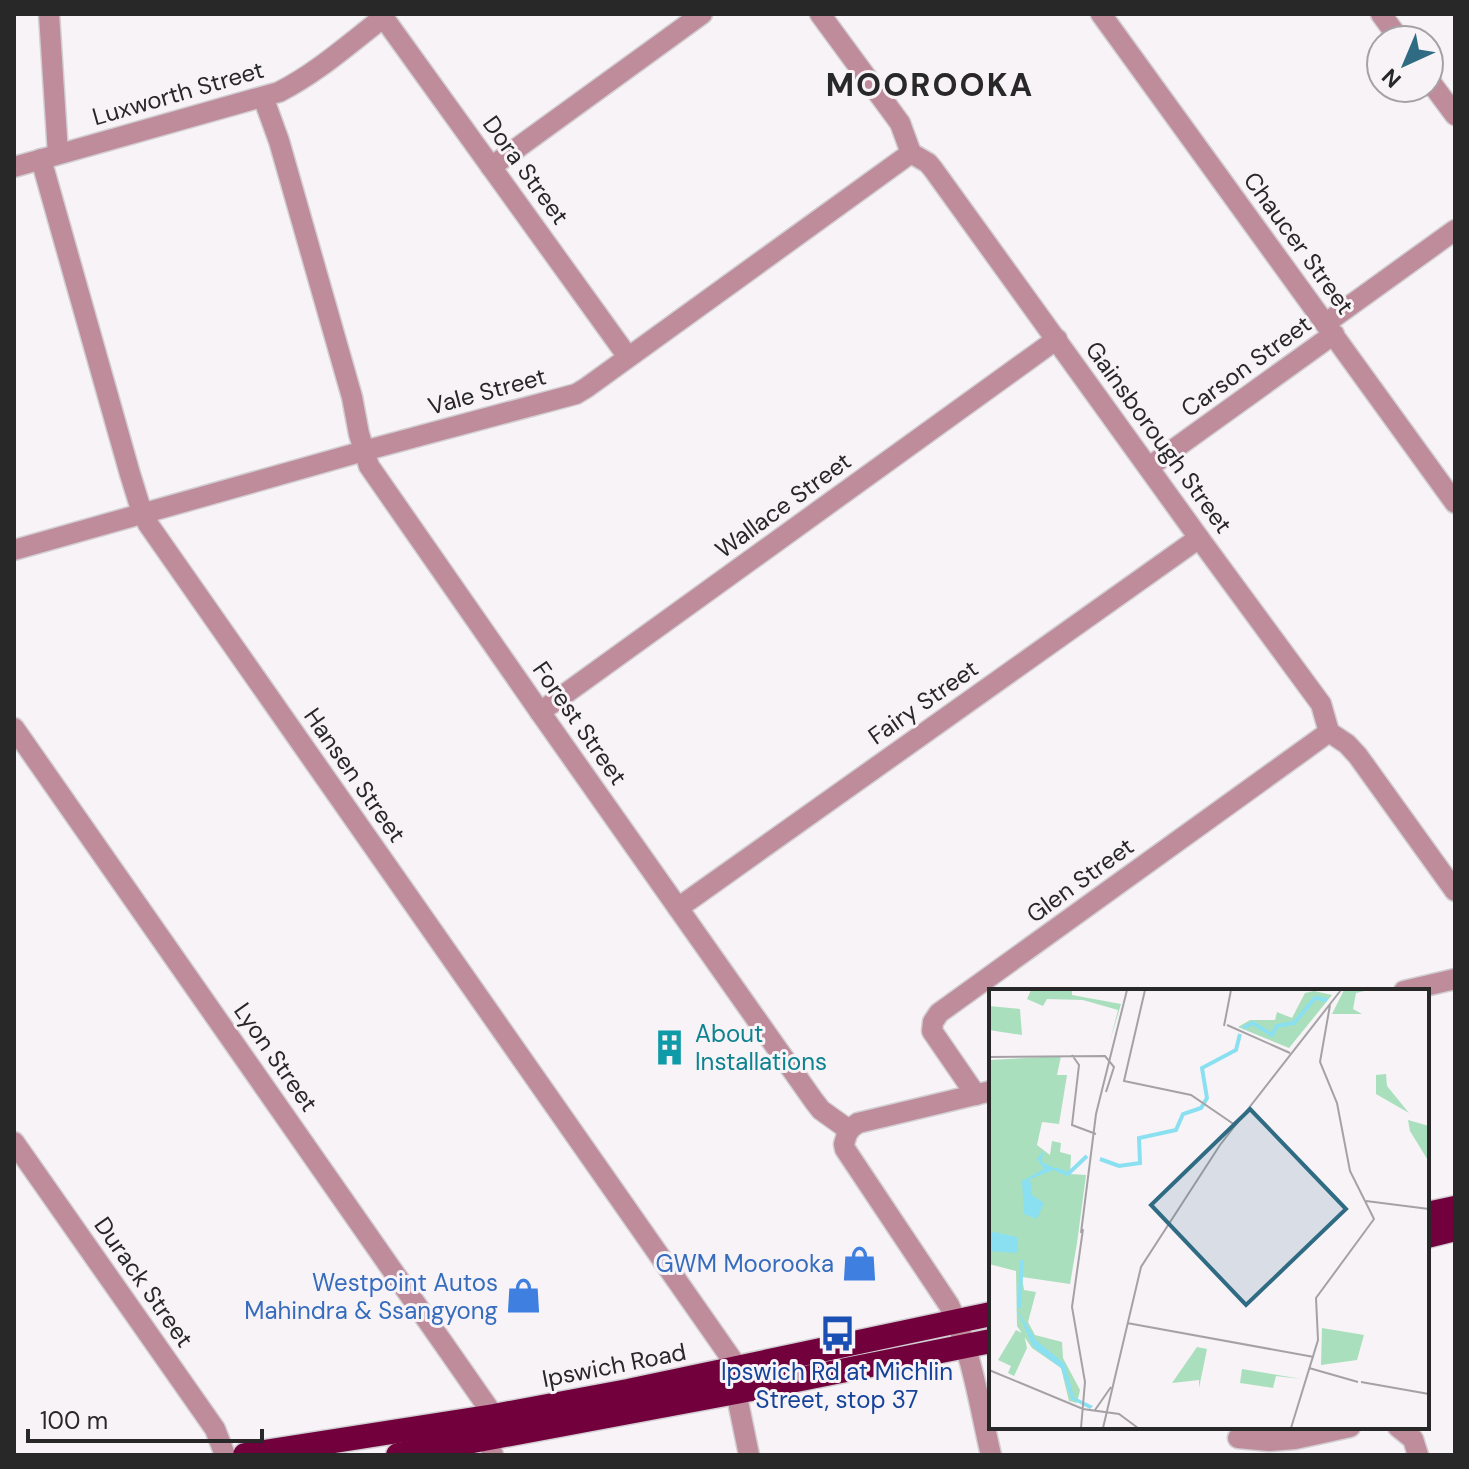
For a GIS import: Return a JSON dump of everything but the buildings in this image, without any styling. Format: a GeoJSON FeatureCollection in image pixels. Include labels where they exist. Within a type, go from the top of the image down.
{"type":"FeatureCollection","features":[{"type":"Feature","properties":{"kind":"highway"},"geometry":{"type":"LineString","coordinates":[[1429,1214],[1455,1208]]}},
{"type":"Feature","properties":{"kind":"highway"},"geometry":{"type":"LineString","coordinates":[[1429,1236],[1455,1229]]}},
{"type":"Feature","properties":{"kind":"highway","name":"Ipswich Road"},"geometry":{"type":"LineString","coordinates":[[737,1380],[989,1314]]}},
{"type":"Feature","properties":{"kind":"highway","name":"Ipswich Road"},"geometry":{"type":"LineString","coordinates":[[398,1455],[492,1437],[628,1391],[737,1380],[989,1341]]}},
{"type":"Feature","properties":{"kind":"highway","name":"Ipswich Road"},"geometry":{"type":"LineString","coordinates":[[245,1455],[492,1437]]}},
{"type":"Feature","properties":{"kind":"street","name":"Hansen Street"},"geometry":{"type":"LineString","coordinates":[[49,14],[50,157],[130,474],[143,514],[737,1380]]}},
{"type":"Feature","properties":{"kind":"street"},"geometry":{"type":"LineString","coordinates":[[491,167],[702,14]]}},
{"type":"Feature","properties":{"kind":"street","name":"Gainsborough Street"},"geometry":{"type":"LineString","coordinates":[[820,14],[900,123],[911,153],[933,169],[1321,704],[1329,732],[1358,756],[1455,891]]}},
{"type":"Feature","properties":{"kind":"street","name":"Chaucer Street"},"geometry":{"type":"LineString","coordinates":[[1101,14],[1455,503]]}},
{"type":"Feature","properties":{"kind":"street","name":"Luxworth Street"},"geometry":{"type":"LineString","coordinates":[[14,167],[279,92],[344,49],[382,16]]}},
{"type":"Feature","properties":{"kind":"street","name":"Dora Street"},"geometry":{"type":"LineString","coordinates":[[382,16],[628,357]]}},
{"type":"Feature","properties":{"kind":"street","name":"Forest Street"},"geometry":{"type":"LineString","coordinates":[[263,97],[279,141],[352,397],[363,451],[379,482],[814,1101],[821,1110],[849,1130]]}},
{"type":"Feature","properties":{"kind":"street","name":"Vale Street"},"geometry":{"type":"LineString","coordinates":[[14,550],[567,397],[586,388],[911,153]]}},
{"type":"Feature","properties":{"kind":"street","name":"Carson Street"},"geometry":{"type":"LineString","coordinates":[[1149,467],[1455,230]]}},
{"type":"Feature","properties":{"kind":"street","name":"Wallace Street"},"geometry":{"type":"LineString","coordinates":[[540,712],[1057,339]]}},
{"type":"Feature","properties":{"kind":"street","name":"Fairy Street"},"geometry":{"type":"LineString","coordinates":[[678,908],[1199,538]]}},
{"type":"Feature","properties":{"kind":"street","name":"Lyon Street"},"geometry":{"type":"LineString","coordinates":[[14,728],[492,1437]]}},
{"type":"Feature","properties":{"kind":"street","name":"Glen Street"},"geometry":{"type":"LineString","coordinates":[[983,1093],[932,1031],[939,1013],[1329,732]]}},
{"type":"Feature","properties":{"kind":"street"},"geometry":{"type":"LineString","coordinates":[[1412,989],[1455,979]]}},
{"type":"Feature","properties":{"kind":"street"},"geometry":{"type":"LineString","coordinates":[[983,1093],[863,1121],[849,1130],[844,1144],[848,1155],[949,1305],[966,1347],[991,1455]]}},
{"type":"Feature","properties":{"kind":"street","name":"Durack Street"},"geometry":{"type":"LineString","coordinates":[[14,1142],[215,1429],[225,1455]]}},
{"type":"Feature","properties":{"kind":"street"},"geometry":{"type":"LineString","coordinates":[[737,1380],[749,1455]]}},
{"type":"Feature","properties":{"kind":"street"},"geometry":{"type":"LineString","coordinates":[[1237,1440],[1295,1439],[1341,1429]]}},
{"type":"Feature","properties":{"kind":"street"},"geometry":{"type":"LineString","coordinates":[[1400,1429],[1413,1439],[1418,1455]]}},
{"type":"Feature","properties":{"kind":"place","name":"About Installations"},"geometry":{"type":"Point","coordinates":[669,1047]}},
{"type":"Feature","properties":{"kind":"place","name":"GWM Moorooka"},"geometry":{"type":"Point","coordinates":[860,1263]}},
{"type":"Feature","properties":{"kind":"place","name":"Westpoint Autos Mahindra & Ssangyong"},"geometry":{"type":"Point","coordinates":[524,1296]}},
{"type":"Feature","properties":{"kind":"place","name":"Ipswich Rd at Michlin Street, stop 37"},"geometry":{"type":"Point","coordinates":[837,1334]}},
{"type":"Feature","properties":{"kind":"district","name":"MOOROOKA"},"geometry":{"type":"Point","coordinates":[930,85]}}]}
